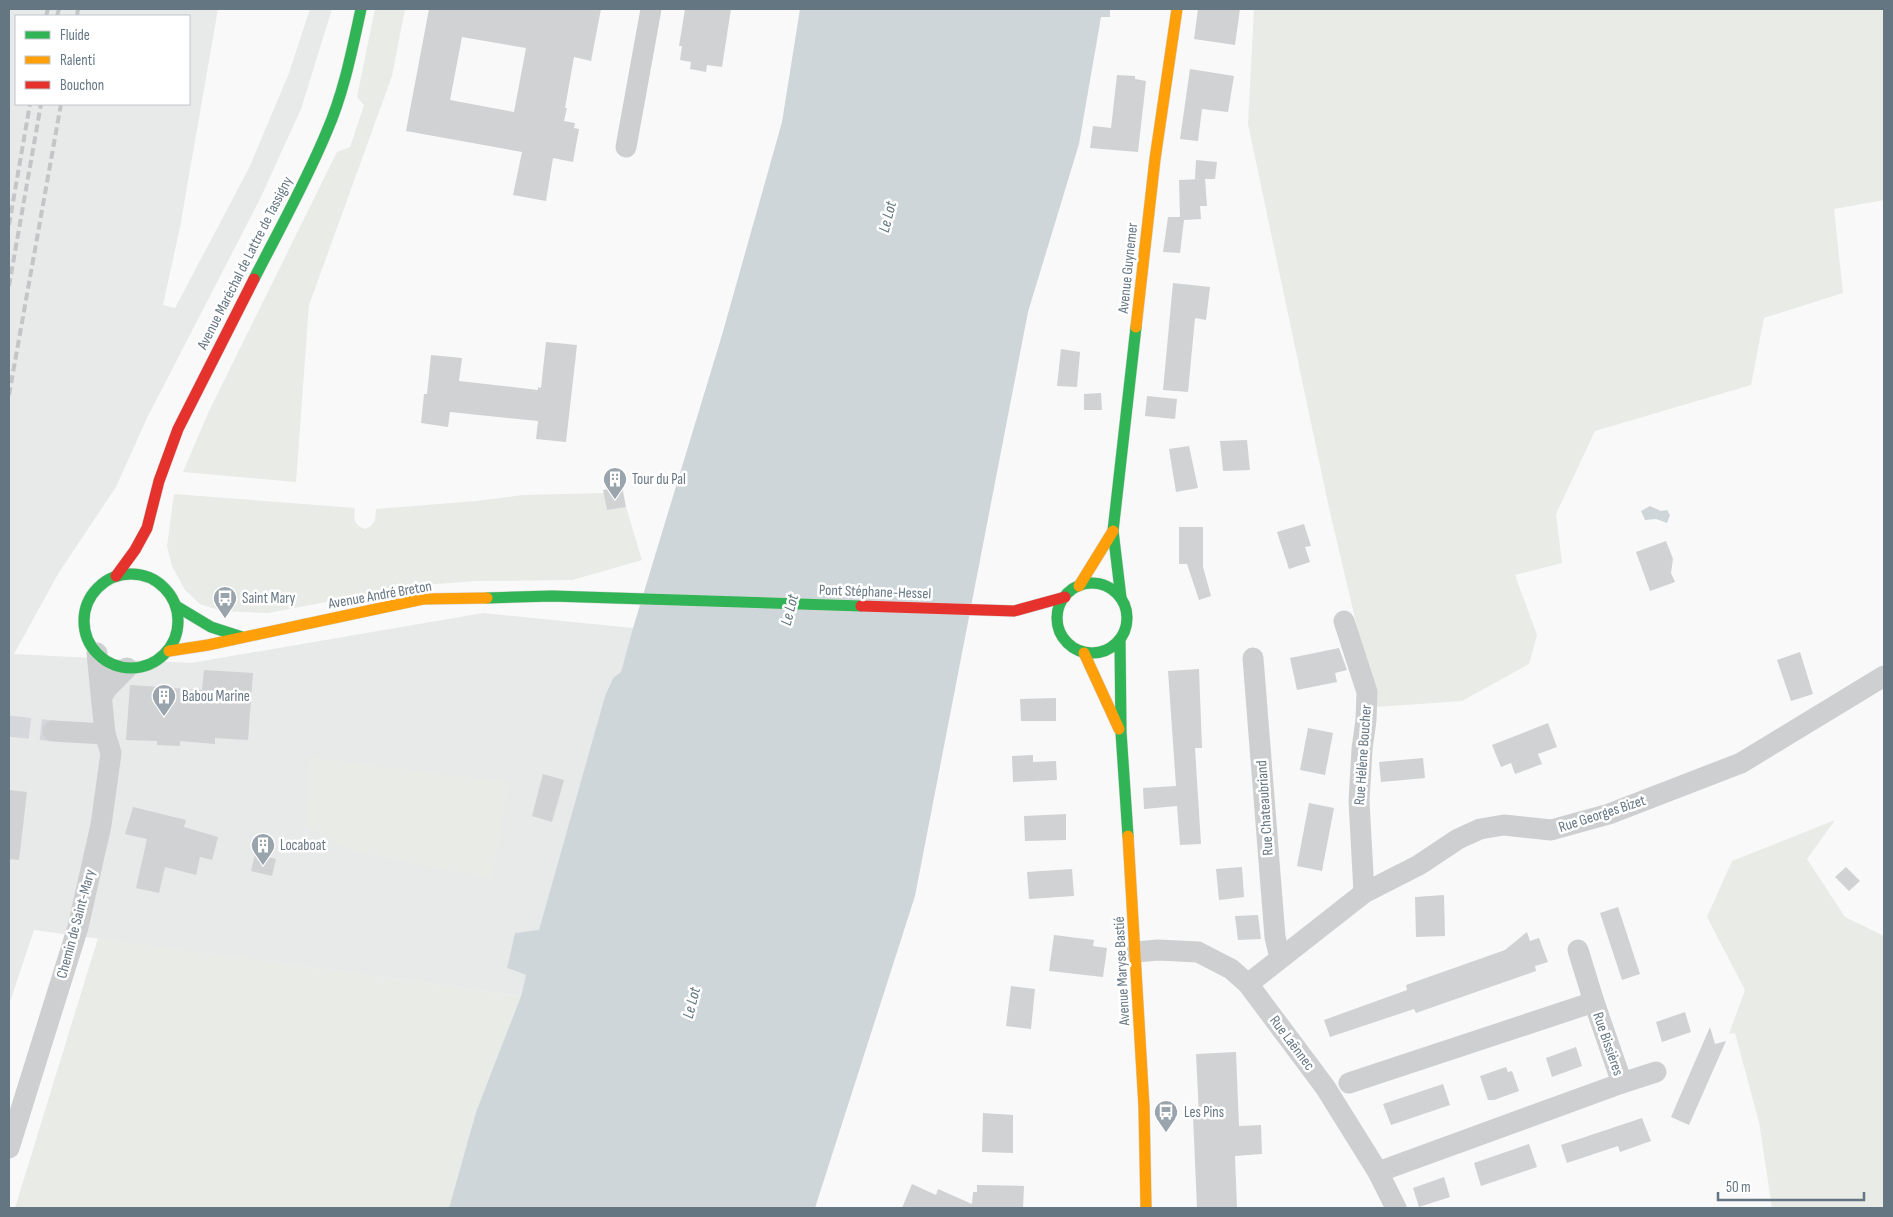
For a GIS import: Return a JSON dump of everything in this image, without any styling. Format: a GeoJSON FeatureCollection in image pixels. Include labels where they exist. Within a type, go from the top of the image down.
{"type":"FeatureCollection","features":[{"type":"Feature","properties":{"kind":"street","name":"Avenue Maréchal de Lattre de Tassigny"},"geometry":{"type":"LineString","coordinates":[[116,576],[135,550],[147,528],[159,481],[178,429],[292,206],[328,130],[347,72],[361,9]]}},
{"type":"Feature","properties":{"kind":"street"},"geometry":{"type":"LineString","coordinates":[[626,147],[651,9]]}},
{"type":"Feature","properties":{"kind":"street","name":"Avenue Guynemer"},"geometry":{"type":"LineString","coordinates":[[1121,598],[1113,531],[1155,159],[1177,9]]}},
{"type":"Feature","properties":{"kind":"street","name":"Avenue Maréchal de Lattre de Tassigny"},"geometry":{"type":"LineString","coordinates":[[147,528],[149,544]]}},
{"type":"Feature","properties":{"kind":"street","name":"Avenue Guynemer"},"geometry":{"type":"LineString","coordinates":[[1079,586],[1113,531]]}},
{"type":"Feature","properties":{"kind":"street"},"geometry":{"type":"LineString","coordinates":[[153,567],[156,581]]}},
{"type":"Feature","properties":{"kind":"street"},"geometry":{"type":"LineString","coordinates":[[122,574],[141,576],[156,581],[172,596],[176,606],[179,623],[176,637],[169,651],[157,661],[142,668],[127,668],[112,664],[96,653],[89,645],[84,631],[83,616],[87,601],[107,579],[122,574]]}},
{"type":"Feature","properties":{"kind":"street"},"geometry":{"type":"LineString","coordinates":[[1014,611],[1065,596],[1079,586],[1091,583],[1102,585],[1113,590],[1121,598],[1125,606],[1127,624],[1120,640],[1104,652],[1084,653],[1070,645],[1060,631],[1057,619],[1059,607],[1065,596]]}},
{"type":"Feature","properties":{"kind":"street","name":"Avenue André Breton"},"geometry":{"type":"LineString","coordinates":[[169,651],[208,645],[423,599],[584,598]]}},
{"type":"Feature","properties":{"kind":"street","name":"Pont Stéphane-Hessel"},"geometry":{"type":"LineString","coordinates":[[584,598],[1014,611]]}},
{"type":"Feature","properties":{"kind":"street","name":"Avenue André Breton"},"geometry":{"type":"LineString","coordinates":[[176,606],[211,627],[242,637]]}},
{"type":"Feature","properties":{"kind":"street"},"geometry":{"type":"LineString","coordinates":[[1014,611],[1029,617]]}},
{"type":"Feature","properties":{"kind":"street","name":"Rue Hélène Boucher"},"geometry":{"type":"LineString","coordinates":[[1344,620],[1367,692],[1359,801],[1364,893]]}},
{"type":"Feature","properties":{"kind":"street"},"geometry":{"type":"LineString","coordinates":[[1044,623],[1060,631]]}},
{"type":"Feature","properties":{"kind":"street","name":"Avenue Maryse Bastié"},"geometry":{"type":"LineString","coordinates":[[1120,640],[1122,683],[1121,732],[1136,952],[1144,1107],[1146,1208]]}},
{"type":"Feature","properties":{"kind":"street","name":"Chemin de Saint-Mary"},"geometry":{"type":"LineString","coordinates":[[9,1148],[80,918],[101,825],[111,753],[105,734],[96,653]]}},
{"type":"Feature","properties":{"kind":"street","name":"Avenue Maryse Bastié"},"geometry":{"type":"LineString","coordinates":[[1084,653],[1121,732]]}},
{"type":"Feature","properties":{"kind":"street","name":"Rue Chateaubriand"},"geometry":{"type":"LineString","coordinates":[[1253,658],[1275,937],[1280,958]]}},
{"type":"Feature","properties":{"kind":"street"},"geometry":{"type":"LineString","coordinates":[[102,696],[108,686],[127,668]]}},
{"type":"Feature","properties":{"kind":"street","name":"Rue Georges Bizet"},"geometry":{"type":"LineString","coordinates":[[1248,984],[1364,893],[1418,865],[1458,839],[1480,829],[1504,825],[1551,830],[1609,814],[1741,763],[1884,676]]}},
{"type":"Feature","properties":{"kind":"street"},"geometry":{"type":"LineString","coordinates":[[53,731],[105,734]]}},
{"type":"Feature","properties":{"kind":"street","name":"Rue Laënnec"},"geometry":{"type":"LineString","coordinates":[[1136,952],[1158,950],[1198,952],[1231,969],[1248,984],[1326,1087],[1378,1172],[1396,1208]]}},
{"type":"Feature","properties":{"kind":"street"},"geometry":{"type":"LineString","coordinates":[[1578,950],[1594,1002]]}},
{"type":"Feature","properties":{"kind":"street","name":"Rue Bissières"},"geometry":{"type":"LineString","coordinates":[[1349,1083],[1594,1002],[1622,1083],[1378,1172]]}},
{"type":"Feature","properties":{"kind":"street"},"geometry":{"type":"LineString","coordinates":[[1622,1083],[1656,1072]]}},
{"type":"Feature","properties":{"kind":"shaded area"},"geometry":{"type":"Polygon","coordinates":[[[9,9],[218,9],[180,227],[163,305],[175,308],[249,168],[289,73],[310,9],[332,9],[301,109],[260,199],[147,418],[116,487],[58,574],[14,654],[191,663],[483,613],[633,628],[621,673],[613,678],[605,696],[539,931],[515,933],[507,968],[526,975],[521,996],[34,930],[9,1005],[9,9]]]}},
{"type":"Feature","properties":{"kind":"shaded area"},"geometry":{"type":"Polygon","coordinates":[[[375,9],[405,9],[392,76],[309,305],[296,482],[183,472],[209,411],[337,152],[350,147],[364,105],[357,97],[375,9]]]}},
{"type":"Feature","properties":{"kind":"shaded area"},"geometry":{"type":"Polygon","coordinates":[[[1254,9],[1884,9],[1884,200],[1834,209],[1843,293],[1764,318],[1751,385],[1595,431],[1556,514],[1562,563],[1515,575],[1537,635],[1529,664],[1462,701],[1376,707],[1329,508],[1248,124],[1254,9]]]}},
{"type":"Feature","properties":{"kind":"shaded area"},"geometry":{"type":"Polygon","coordinates":[[[604,493],[607,510],[626,507],[642,560],[572,580],[477,581],[410,586],[268,613],[221,611],[200,604],[185,590],[172,566],[167,546],[174,494],[355,508],[356,524],[365,529],[370,527],[375,521],[376,509],[476,501],[523,495],[604,493]]]}},
{"type":"Feature","properties":{"kind":"shaded area"},"geometry":{"type":"Polygon","coordinates":[[[310,757],[509,782],[492,879],[354,852],[306,827],[310,757]]]}},
{"type":"Feature","properties":{"kind":"shaded area"},"geometry":{"type":"Polygon","coordinates":[[[1835,820],[1807,859],[1845,917],[1884,936],[1884,1208],[1772,1208],[1759,1122],[1735,1033],[1729,1034],[1745,990],[1707,917],[1732,861],[1835,820]]]}},
{"type":"Feature","properties":{"kind":"shaded area"},"geometry":{"type":"Polygon","coordinates":[[[98,938],[521,996],[476,1112],[449,1208],[15,1208],[98,938]]]}},
{"type":"Feature","properties":{"kind":"water","name":"Le Lot"},"geometry":{"type":"Polygon","coordinates":[[[800,9],[1110,9],[1110,17],[1101,17],[1079,144],[1028,312],[915,896],[815,1208],[449,1208],[476,1112],[521,996],[526,975],[507,968],[515,933],[539,930],[605,696],[613,678],[621,672],[722,335],[782,122],[800,9]]]}},
{"type":"Feature","properties":{"kind":"water"},"geometry":{"type":"Polygon","coordinates":[[[1650,506],[1661,511],[1667,510],[1670,515],[1667,523],[1656,519],[1645,520],[1641,511],[1650,506]]]}},
{"type":"Feature","properties":{"kind":"building"},"geometry":{"type":"Polygon","coordinates":[[[429,9],[601,9],[591,61],[574,57],[564,121],[575,123],[574,128],[579,129],[573,162],[553,158],[546,201],[513,195],[522,152],[406,131],[429,9]],[[462,37],[450,100],[514,112],[526,48],[462,37]]]}},
{"type":"Feature","properties":{"kind":"building"},"geometry":{"type":"Polygon","coordinates":[[[685,9],[731,9],[722,67],[707,65],[706,72],[690,69],[691,62],[680,60],[682,46],[679,46],[685,9]]]}},
{"type":"Feature","properties":{"kind":"building"},"geometry":{"type":"Polygon","coordinates":[[[1198,9],[1240,9],[1235,45],[1194,39],[1198,9]]]}},
{"type":"Feature","properties":{"kind":"building"},"geometry":{"type":"Polygon","coordinates":[[[1190,69],[1234,76],[1228,112],[1202,109],[1198,141],[1180,139],[1190,69]]]}},
{"type":"Feature","properties":{"kind":"building"},"geometry":{"type":"Polygon","coordinates":[[[1117,75],[1135,76],[1135,79],[1146,81],[1138,152],[1090,148],[1093,126],[1111,128],[1117,75]]]}},
{"type":"Feature","properties":{"kind":"building"},"geometry":{"type":"Polygon","coordinates":[[[1196,160],[1217,162],[1215,179],[1205,179],[1207,206],[1200,206],[1201,219],[1184,220],[1180,253],[1163,252],[1168,217],[1180,217],[1179,180],[1201,179],[1195,179],[1196,160]]]}},
{"type":"Feature","properties":{"kind":"building"},"geometry":{"type":"Polygon","coordinates":[[[1173,283],[1210,287],[1206,320],[1195,318],[1188,392],[1163,390],[1173,283]]]}},
{"type":"Feature","properties":{"kind":"building"},"geometry":{"type":"Polygon","coordinates":[[[546,342],[577,345],[566,442],[536,439],[538,421],[450,412],[448,427],[421,423],[424,394],[427,394],[431,355],[462,358],[459,381],[538,390],[538,387],[541,388],[546,342]]]}},
{"type":"Feature","properties":{"kind":"building"},"geometry":{"type":"Polygon","coordinates":[[[1061,349],[1080,352],[1077,387],[1057,386],[1061,349]]]}},
{"type":"Feature","properties":{"kind":"building"},"geometry":{"type":"Polygon","coordinates":[[[1101,393],[1102,410],[1084,410],[1084,394],[1101,393]]]}},
{"type":"Feature","properties":{"kind":"building"},"geometry":{"type":"Polygon","coordinates":[[[1147,396],[1177,399],[1175,419],[1145,416],[1147,396]]]}},
{"type":"Feature","properties":{"kind":"building"},"geometry":{"type":"Polygon","coordinates":[[[1247,440],[1250,470],[1223,471],[1220,441],[1247,440]]]}},
{"type":"Feature","properties":{"kind":"building"},"geometry":{"type":"Polygon","coordinates":[[[1189,446],[1198,488],[1176,492],[1169,449],[1189,446]]]}},
{"type":"Feature","properties":{"kind":"building","name":"Tour du Pal"},"geometry":{"type":"Polygon","coordinates":[[[622,486],[626,507],[607,510],[603,490],[622,486]]]}},
{"type":"Feature","properties":{"kind":"building"},"geometry":{"type":"Polygon","coordinates":[[[1304,524],[1311,546],[1305,547],[1310,562],[1289,569],[1277,532],[1304,524]]]}},
{"type":"Feature","properties":{"kind":"building"},"geometry":{"type":"Polygon","coordinates":[[[1179,527],[1203,527],[1203,567],[1211,596],[1199,600],[1187,564],[1179,564],[1179,527]]]}},
{"type":"Feature","properties":{"kind":"building"},"geometry":{"type":"Polygon","coordinates":[[[1666,541],[1673,559],[1671,573],[1675,582],[1650,591],[1636,552],[1666,541]]]}},
{"type":"Feature","properties":{"kind":"building"},"geometry":{"type":"Polygon","coordinates":[[[1339,648],[1347,670],[1335,673],[1337,682],[1297,690],[1290,658],[1339,648]]]}},
{"type":"Feature","properties":{"kind":"building"},"geometry":{"type":"Polygon","coordinates":[[[1800,652],[1813,694],[1791,701],[1777,660],[1800,652]]]}},
{"type":"Feature","properties":{"kind":"building"},"geometry":{"type":"Polygon","coordinates":[[[1199,669],[1202,748],[1195,748],[1201,844],[1180,845],[1177,806],[1144,809],[1143,788],[1176,786],[1168,671],[1199,669]]]}},
{"type":"Feature","properties":{"kind":"building"},"geometry":{"type":"Polygon","coordinates":[[[204,670],[253,673],[248,740],[215,738],[215,744],[180,741],[180,746],[157,745],[157,741],[126,740],[130,685],[202,690],[204,670]]]}},
{"type":"Feature","properties":{"kind":"building"},"geometry":{"type":"Polygon","coordinates":[[[1056,698],[1056,721],[1021,721],[1020,699],[1056,698]]]}},
{"type":"Feature","properties":{"kind":"building"},"geometry":{"type":"Polygon","coordinates":[[[1548,723],[1557,747],[1538,754],[1542,764],[1515,774],[1511,763],[1501,767],[1492,745],[1548,723]]]}},
{"type":"Feature","properties":{"kind":"building"},"geometry":{"type":"Polygon","coordinates":[[[1308,728],[1333,733],[1325,775],[1300,770],[1308,728]]]}},
{"type":"Feature","properties":{"kind":"building"},"geometry":{"type":"Polygon","coordinates":[[[1033,755],[1033,762],[1056,761],[1057,780],[1013,782],[1012,756],[1033,755]]]}},
{"type":"Feature","properties":{"kind":"building"},"geometry":{"type":"Polygon","coordinates":[[[1423,758],[1425,778],[1381,782],[1379,762],[1423,758]]]}},
{"type":"Feature","properties":{"kind":"building"},"geometry":{"type":"Polygon","coordinates":[[[543,774],[564,780],[552,822],[532,816],[543,774]]]}},
{"type":"Feature","properties":{"kind":"building"},"geometry":{"type":"Polygon","coordinates":[[[9,790],[27,792],[19,860],[9,859],[9,790]]]}},
{"type":"Feature","properties":{"kind":"building"},"geometry":{"type":"Polygon","coordinates":[[[1309,803],[1334,808],[1322,871],[1297,866],[1309,803]]]}},
{"type":"Feature","properties":{"kind":"building"},"geometry":{"type":"Polygon","coordinates":[[[133,807],[186,820],[184,827],[218,837],[212,860],[200,857],[196,875],[165,867],[159,893],[136,888],[147,839],[125,834],[133,807]]]}},
{"type":"Feature","properties":{"kind":"building"},"geometry":{"type":"Polygon","coordinates":[[[1066,814],[1066,840],[1025,841],[1024,816],[1066,814]]]}},
{"type":"Feature","properties":{"kind":"building","name":"Locaboat"},"geometry":{"type":"Polygon","coordinates":[[[255,854],[276,859],[272,876],[251,871],[255,854]]]}},
{"type":"Feature","properties":{"kind":"building"},"geometry":{"type":"Polygon","coordinates":[[[1242,867],[1244,897],[1219,900],[1216,869],[1242,867]]]}},
{"type":"Feature","properties":{"kind":"building"},"geometry":{"type":"Polygon","coordinates":[[[1846,867],[1860,881],[1849,891],[1835,877],[1846,867]]]}},
{"type":"Feature","properties":{"kind":"building"},"geometry":{"type":"Polygon","coordinates":[[[1072,869],[1074,896],[1029,899],[1027,872],[1072,869]]]}},
{"type":"Feature","properties":{"kind":"building"},"geometry":{"type":"Polygon","coordinates":[[[1444,895],[1445,936],[1416,937],[1415,897],[1444,895]]]}},
{"type":"Feature","properties":{"kind":"building"},"geometry":{"type":"Polygon","coordinates":[[[1618,907],[1640,974],[1622,980],[1600,913],[1618,907]]]}},
{"type":"Feature","properties":{"kind":"building"},"geometry":{"type":"Polygon","coordinates":[[[1258,915],[1261,939],[1238,940],[1235,916],[1258,915]]]}},
{"type":"Feature","properties":{"kind":"building"},"geometry":{"type":"Polygon","coordinates":[[[1527,932],[1530,941],[1539,938],[1548,962],[1535,966],[1536,971],[1416,1013],[1414,1009],[1330,1037],[1324,1020],[1407,990],[1406,985],[1505,950],[1527,932]]]}},
{"type":"Feature","properties":{"kind":"building"},"geometry":{"type":"Polygon","coordinates":[[[1054,935],[1094,940],[1093,946],[1107,948],[1103,977],[1049,971],[1054,935]]]}},
{"type":"Feature","properties":{"kind":"building"},"geometry":{"type":"Polygon","coordinates":[[[1011,986],[1035,989],[1031,1029],[1006,1026],[1011,986]]]}},
{"type":"Feature","properties":{"kind":"building"},"geometry":{"type":"Polygon","coordinates":[[[1685,1012],[1691,1032],[1662,1042],[1656,1022],[1685,1012]]]}},
{"type":"Feature","properties":{"kind":"building"},"geometry":{"type":"Polygon","coordinates":[[[1710,1027],[1715,1044],[1726,1041],[1689,1125],[1671,1117],[1710,1027]]]}},
{"type":"Feature","properties":{"kind":"building"},"geometry":{"type":"Polygon","coordinates":[[[1576,1047],[1582,1066],[1552,1077],[1546,1058],[1576,1047]]]}},
{"type":"Feature","properties":{"kind":"building"},"geometry":{"type":"Polygon","coordinates":[[[1236,1052],[1239,1126],[1261,1125],[1262,1154],[1235,1156],[1237,1208],[1197,1208],[1193,1116],[1199,1115],[1196,1054],[1236,1052]]]}},
{"type":"Feature","properties":{"kind":"building"},"geometry":{"type":"Polygon","coordinates":[[[1506,1067],[1508,1072],[1512,1071],[1519,1091],[1494,1100],[1488,1100],[1480,1076],[1506,1067]]]}},
{"type":"Feature","properties":{"kind":"building"},"geometry":{"type":"Polygon","coordinates":[[[1443,1084],[1450,1105],[1391,1125],[1383,1104],[1443,1084]]]}},
{"type":"Feature","properties":{"kind":"building"},"geometry":{"type":"Polygon","coordinates":[[[983,1113],[1013,1115],[1013,1153],[982,1152],[983,1113]]]}},
{"type":"Feature","properties":{"kind":"building"},"geometry":{"type":"Polygon","coordinates":[[[1642,1118],[1651,1141],[1620,1152],[1618,1146],[1567,1163],[1561,1145],[1642,1118]]]}},
{"type":"Feature","properties":{"kind":"building"},"geometry":{"type":"Polygon","coordinates":[[[1529,1144],[1537,1167],[1481,1186],[1474,1163],[1529,1144]]]}},
{"type":"Feature","properties":{"kind":"building"},"geometry":{"type":"Polygon","coordinates":[[[1444,1177],[1450,1197],[1419,1207],[1413,1188],[1444,1177]]]}},
{"type":"Feature","properties":{"kind":"building"},"geometry":{"type":"Polygon","coordinates":[[[912,1184],[936,1195],[938,1189],[972,1204],[973,1192],[977,1192],[977,1185],[1024,1186],[1023,1208],[902,1208],[912,1184]]]}},
{"type":"Feature","properties":{"kind":"tunnel"},"geometry":{"type":"LineString","coordinates":[[9,726],[53,731]]}},
{"type":"Feature","properties":{"kind":"railway"},"geometry":{"type":"LineString","coordinates":[[46,15],[48,9]]}},
{"type":"Feature","properties":{"kind":"railway"},"geometry":{"type":"LineString","coordinates":[[57,15],[59,9]]}},
{"type":"Feature","properties":{"kind":"railway"},"geometry":{"type":"LineString","coordinates":[[77,15],[78,9]]}},
{"type":"Feature","properties":{"kind":"railway"},"geometry":{"type":"LineString","coordinates":[[9,225],[30,105]]}},
{"type":"Feature","properties":{"kind":"railway"},"geometry":{"type":"LineString","coordinates":[[9,286],[41,105]]}},
{"type":"Feature","properties":{"kind":"railway"},"geometry":{"type":"LineString","coordinates":[[9,395],[61,105]]}},
{"type":"Feature","properties":{"kind":"traffic: fast"},"geometry":{"type":"LineString","coordinates":[[254,279],[319,150],[333,116],[347,71],[361,9]]}},
{"type":"Feature","properties":{"kind":"traffic: fast"},"geometry":{"type":"LineString","coordinates":[[1121,598],[1113,531],[1136,327]]}},
{"type":"Feature","properties":{"kind":"traffic: fast"},"geometry":{"type":"LineString","coordinates":[[131,574],[149,577],[164,588],[175,603],[178,621],[175,639],[164,654],[149,665],[131,668],[113,665],[98,654],[87,639],[84,621],[87,603],[98,588],[113,577],[131,574]]}},
{"type":"Feature","properties":{"kind":"traffic: fast"},"geometry":{"type":"LineString","coordinates":[[1092,583],[1105,586],[1117,593],[1124,605],[1127,618],[1124,631],[1117,643],[1105,650],[1092,653],[1079,650],[1067,643],[1060,631],[1057,618],[1060,605],[1067,593],[1079,586],[1092,583]]}},
{"type":"Feature","properties":{"kind":"traffic: fast"},"geometry":{"type":"LineString","coordinates":[[487,598],[552,596],[861,606]]}},
{"type":"Feature","properties":{"kind":"traffic: fast"},"geometry":{"type":"LineString","coordinates":[[176,606],[211,627],[242,637]]}},
{"type":"Feature","properties":{"kind":"traffic: fast"},"geometry":{"type":"LineString","coordinates":[[1120,640],[1121,732],[1128,836]]}},
{"type":"Feature","properties":{"kind":"traffic: slow"},"geometry":{"type":"LineString","coordinates":[[1136,327],[1155,159],[1177,9]]}},
{"type":"Feature","properties":{"kind":"traffic: slow"},"geometry":{"type":"LineString","coordinates":[[1079,586],[1113,531]]}},
{"type":"Feature","properties":{"kind":"traffic: slow"},"geometry":{"type":"LineString","coordinates":[[169,651],[208,645],[423,599],[487,598]]}},
{"type":"Feature","properties":{"kind":"traffic: slow"},"geometry":{"type":"LineString","coordinates":[[1084,653],[1119,729]]}},
{"type":"Feature","properties":{"kind":"traffic: slow"},"geometry":{"type":"LineString","coordinates":[[1128,836],[1144,1107],[1146,1208]]}},
{"type":"Feature","properties":{"kind":"traffic: jam"},"geometry":{"type":"LineString","coordinates":[[116,576],[135,550],[147,528],[159,481],[178,429],[254,279]]}},
{"type":"Feature","properties":{"kind":"traffic: jam"},"geometry":{"type":"LineString","coordinates":[[861,606],[1014,611],[1065,597]]}},
{"type":"Feature","properties":{"kind":"place","name":"Tour du Pal"},"geometry":{"type":"Point","coordinates":[615,500]}},
{"type":"Feature","properties":{"kind":"place","name":"Saint Mary"},"geometry":{"type":"Point","coordinates":[225,619]}},
{"type":"Feature","properties":{"kind":"place","name":"Babou Marine"},"geometry":{"type":"Point","coordinates":[164,717]}},
{"type":"Feature","properties":{"kind":"place","name":"Locaboat"},"geometry":{"type":"Point","coordinates":[263,866]}},
{"type":"Feature","properties":{"kind":"place","name":"Les Pins"},"geometry":{"type":"Point","coordinates":[1166,1133]}}]}
